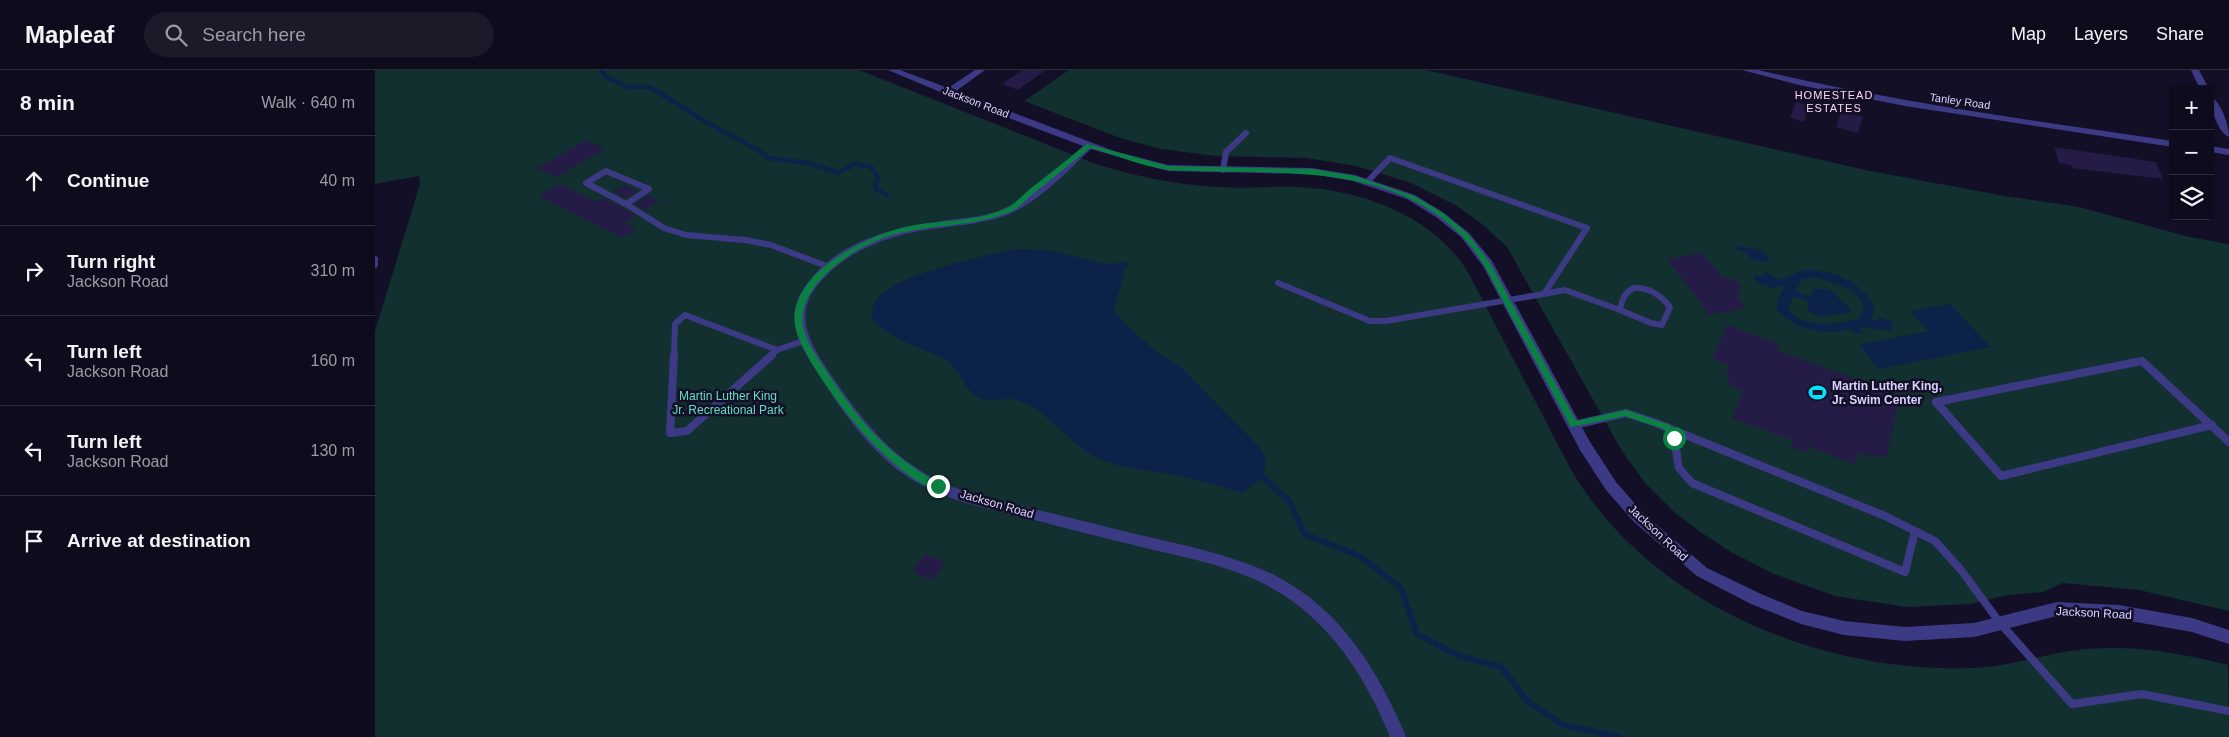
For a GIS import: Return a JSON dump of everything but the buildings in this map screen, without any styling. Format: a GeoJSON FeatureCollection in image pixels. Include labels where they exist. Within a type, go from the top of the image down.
{"type":"FeatureCollection","features":[{"type":"Feature","properties":{"kind":"street","name":"Jackson Road"},"geometry":{"type":"LineString","coordinates":[[891,70],[1089,146],[1167,168],[1312,171],[1367,182],[1411,197],[1440,215],[1465,235],[1488,264],[1574,425],[1611,486],[1639,518],[1702,572],[1757,599],[1801,617],[1844,628],[1905,634],[1974,630],[2057,609],[2119,612],[2192,625],[2229,638]]}},
{"type":"Feature","properties":{"kind":"street"},"geometry":{"type":"LineString","coordinates":[[948,92],[981,70]]}},
{"type":"Feature","properties":{"kind":"street","name":"Tanley Road"},"geometry":{"type":"LineString","coordinates":[[1746,70],[1807,85],[1923,108],[2169,143]]}},
{"type":"Feature","properties":{"kind":"street"},"geometry":{"type":"LineString","coordinates":[[2195,70],[2203,85]]}},
{"type":"Feature","properties":{"kind":"street"},"geometry":{"type":"LineString","coordinates":[[2214,106],[2229,134]]}},
{"type":"Feature","properties":{"kind":"street","name":"Jackson Road"},"geometry":{"type":"LineString","coordinates":[[1089,146],[1009,210],[976,219],[911,228],[887,234],[843,256],[819,276],[805,294],[800,308],[799,323],[803,341],[862,426],[885,452],[911,472],[938,486],[982,502],[1228,564],[1281,587],[1314,609],[1346,643],[1371,677],[1389,713],[1398,737]]}},
{"type":"Feature","properties":{"kind":"street"},"geometry":{"type":"LineString","coordinates":[[2214,150],[2229,152]]}},
{"type":"Feature","properties":{"kind":"lane"},"geometry":{"type":"LineString","coordinates":[[1223,170],[1225,152],[1246,133]]}},
{"type":"Feature","properties":{"kind":"lane"},"geometry":{"type":"LineString","coordinates":[[1367,182],[1391,158],[1587,228],[1544,294]]}},
{"type":"Feature","properties":{"kind":"lane"},"geometry":{"type":"LineString","coordinates":[[626,204],[649,189],[607,171],[586,183],[626,204],[663,228],[686,235],[745,240],[771,245],[829,267]]}},
{"type":"Feature","properties":{"kind":"lane"},"geometry":{"type":"LineString","coordinates":[[375,260],[375,265]]}},
{"type":"Feature","properties":{"kind":"lane"},"geometry":{"type":"LineString","coordinates":[[1278,284],[1370,321],[1386,322],[1565,290],[1651,323],[1662,325],[1670,307],[1665,297],[1651,289],[1637,287],[1625,293],[1620,310]]}},
{"type":"Feature","properties":{"kind":"lane"},"geometry":{"type":"LineString","coordinates":[[777,350],[685,315],[675,324],[670,433],[687,431],[777,350],[803,341]]}},
{"type":"Feature","properties":{"kind":"lane"},"geometry":{"type":"LineString","coordinates":[[2212,425],[2001,476],[1936,402],[2142,361],[2212,425],[2229,442]]}},
{"type":"Feature","properties":{"kind":"lane"},"geometry":{"type":"LineString","coordinates":[[1574,425],[1626,413],[1667,427],[1885,516],[1935,541],[1961,570],[2000,623],[2072,704],[2142,694],[2229,711]]}},
{"type":"Feature","properties":{"kind":"lane"},"geometry":{"type":"LineString","coordinates":[[1667,427],[1674,438],[1679,468],[1692,482],[1905,572],[1915,531]]}},
{"type":"Feature","properties":{"kind":"green space","name":"Martin Luther King Jr. Recreational Park"},"geometry":{"type":"Polygon","coordinates":[[[375,70],[859,70],[1096,164],[1126,172],[1171,182],[1202,186],[1322,189],[1370,200],[1393,209],[1415,221],[1435,235],[1453,252],[1468,272],[1570,468],[1603,516],[1644,557],[1691,592],[1743,620],[1798,643],[1855,658],[1913,666],[1984,667],[2009,664],[2071,651],[2111,648],[2150,650],[2228,665],[2229,737],[375,737],[375,331],[420,184],[419,176],[375,184],[375,70]]]}},
{"type":"Feature","properties":{"kind":"green space"},"geometry":{"type":"Polygon","coordinates":[[[1069,70],[1426,70],[1870,171],[2005,196],[2079,207],[2189,237],[2229,244],[2229,611],[2139,590],[2063,583],[2043,592],[2007,595],[1971,604],[1906,607],[1835,596],[1772,573],[1731,552],[1699,531],[1673,511],[1645,483],[1622,451],[1507,247],[1482,224],[1457,206],[1411,183],[1356,166],[1306,158],[1216,156],[1161,149],[1120,138],[1024,101],[1069,70]]]}},
{"type":"Feature","properties":{"kind":"water"},"geometry":{"type":"Polygon","coordinates":[[[1737,246],[1762,250],[1769,259],[1765,262],[1752,260],[1748,254],[1735,248],[1737,246]]]}},
{"type":"Feature","properties":{"kind":"water"},"geometry":{"type":"Polygon","coordinates":[[[1015,249],[1048,250],[1101,263],[1114,264],[1127,261],[1128,265],[1124,270],[1114,310],[1125,324],[1159,354],[1181,367],[1259,447],[1266,460],[1263,477],[1243,492],[1173,475],[1124,467],[1105,461],[1086,451],[1040,412],[1030,406],[1015,400],[988,400],[974,395],[947,361],[889,333],[872,319],[872,311],[876,300],[901,282],[940,268],[1015,249]]]}},
{"type":"Feature","properties":{"kind":"water"},"geometry":{"type":"Polygon","coordinates":[[[1804,270],[1835,274],[1853,283],[1868,297],[1874,306],[1871,320],[1877,321],[1879,317],[1894,322],[1891,330],[1863,327],[1860,328],[1862,332],[1858,334],[1849,329],[1830,332],[1810,330],[1792,322],[1777,310],[1777,302],[1784,287],[1780,285],[1776,289],[1761,284],[1753,278],[1754,275],[1762,276],[1766,272],[1777,278],[1785,278],[1804,270]],[[1815,277],[1802,279],[1796,291],[1809,296],[1812,295],[1811,291],[1814,289],[1832,290],[1844,304],[1850,307],[1851,312],[1821,317],[1809,312],[1807,300],[1793,297],[1788,309],[1795,316],[1812,323],[1821,324],[1860,319],[1864,304],[1853,290],[1815,277]]]}},
{"type":"Feature","properties":{"kind":"water"},"geometry":{"type":"Polygon","coordinates":[[[1950,304],[1991,347],[1879,369],[1859,345],[1928,331],[1910,311],[1950,304]]]}},
{"type":"Feature","properties":{"kind":"waterway"},"geometry":{"type":"LineString","coordinates":[[601,70],[606,77],[628,87],[650,87],[701,119],[758,150],[768,158],[808,163],[838,173],[855,164],[871,167],[878,177],[875,189],[887,195]]}},
{"type":"Feature","properties":{"kind":"waterway"},"geometry":{"type":"LineString","coordinates":[[1263,477],[1290,502],[1304,534],[1360,556],[1401,588],[1417,634],[1459,656],[1501,667],[1529,703],[1563,725],[1620,737]]}},
{"type":"Feature","properties":{"kind":"place","name":"Martin Luther King, Jr. Swim Center"},"geometry":{"type":"Point","coordinates":[1818,393]}},
{"type":"Feature","properties":{"kind":"district","name":"HOMESTEAD ESTATES"},"geometry":{"type":"Point","coordinates":[1834,101]}},
{"type":"Feature","properties":{"kind":"route"},"geometry":{"type":"LineString","coordinates":[[938,486],[911,472],[885,452],[862,426],[827,378],[803,341],[799,323],[800,308],[805,294],[819,276],[843,256],[887,234],[911,228],[968,221],[993,216],[1009,210],[1089,146],[1167,168],[1191,170],[1312,171],[1355,178],[1411,197],[1440,215],[1465,235],[1488,264],[1574,425],[1626,413],[1667,427],[1674,438]]}}]}
